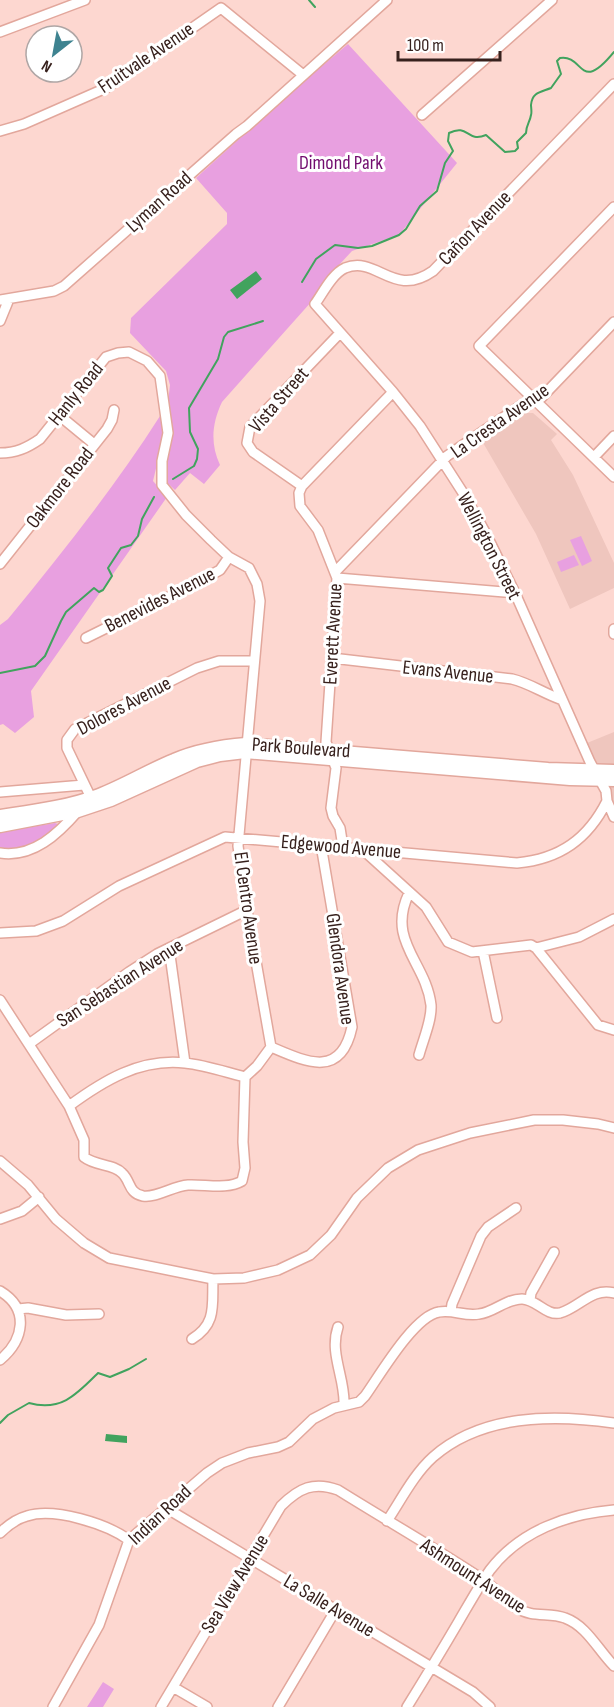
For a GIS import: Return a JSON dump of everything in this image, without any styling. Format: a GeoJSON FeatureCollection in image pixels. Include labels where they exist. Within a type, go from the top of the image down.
{"type":"FeatureCollection","features":[{"type":"Feature","properties":{"kind":"main road","name":"Park Boulevard"},"geometry":{"type":"LineString","coordinates":[[0,826],[78,812],[194,752],[228,745],[598,776],[614,780]]}},
{"type":"Feature","properties":{"kind":"main road","name":"Park Boulevard"},"geometry":{"type":"LineString","coordinates":[[598,776],[614,771]]}},
{"type":"Feature","properties":{"kind":"main road","name":"Park Boulevard"},"geometry":{"type":"LineString","coordinates":[[0,816],[94,802]]}},
{"type":"Feature","properties":{"kind":"street"},"geometry":{"type":"LineString","coordinates":[[0,32],[85,0]]}},
{"type":"Feature","properties":{"kind":"street"},"geometry":{"type":"LineString","coordinates":[[422,114],[552,0]]}},
{"type":"Feature","properties":{"kind":"street"},"geometry":{"type":"LineString","coordinates":[[302,74],[383,1]]}},
{"type":"Feature","properties":{"kind":"street","name":"Fruitvale Avenue"},"geometry":{"type":"LineString","coordinates":[[0,131],[24,124],[106,88],[217,4],[302,74]]}},
{"type":"Feature","properties":{"kind":"street","name":"Lyman Road"},"geometry":{"type":"LineString","coordinates":[[5,299],[54,291],[64,286],[247,126],[302,74]]}},
{"type":"Feature","properties":{"kind":"street","name":"Cañon Avenue"},"geometry":{"type":"LineString","coordinates":[[315,304],[329,283],[344,268],[358,266],[371,268],[389,278],[405,282],[420,279],[434,271],[614,84]]}},
{"type":"Feature","properties":{"kind":"street"},"geometry":{"type":"LineString","coordinates":[[614,207],[479,346],[614,477]]}},
{"type":"Feature","properties":{"kind":"street"},"geometry":{"type":"LineString","coordinates":[[0,321],[5,299]]}},
{"type":"Feature","properties":{"kind":"street","name":"Wellington Street"},"geometry":{"type":"LineString","coordinates":[[315,304],[393,392],[443,460],[486,534],[515,593],[560,699],[606,791],[607,801],[614,817]]}},
{"type":"Feature","properties":{"kind":"street","name":"La Cresta Avenue"},"geometry":{"type":"LineString","coordinates":[[336,575],[443,460],[513,411],[542,397],[614,322]]}},
{"type":"Feature","properties":{"kind":"street","name":"Vista Street"},"geometry":{"type":"LineString","coordinates":[[302,486],[253,452],[247,443],[247,435],[250,427],[340,333]]}},
{"type":"Feature","properties":{"kind":"street","name":"Hanly Road"},"geometry":{"type":"LineString","coordinates":[[0,453],[10,453],[26,448],[40,439],[106,357],[118,353],[129,352],[147,361],[160,376],[164,401]]}},
{"type":"Feature","properties":{"kind":"street"},"geometry":{"type":"LineString","coordinates":[[302,486],[393,392]]}},
{"type":"Feature","properties":{"kind":"street","name":"El Centro Avenue"},"geometry":{"type":"LineString","coordinates":[[164,401],[168,433],[162,461],[162,485],[186,515],[229,556],[249,568],[257,584],[260,601],[238,846],[271,1047]]}},
{"type":"Feature","properties":{"kind":"street","name":"Oakmore Road"},"geometry":{"type":"LineString","coordinates":[[0,564],[112,420],[114,410]]}},
{"type":"Feature","properties":{"kind":"street"},"geometry":{"type":"LineString","coordinates":[[60,416],[94,444]]}},
{"type":"Feature","properties":{"kind":"street"},"geometry":{"type":"LineString","coordinates":[[594,457],[614,436]]}},
{"type":"Feature","properties":{"kind":"street","name":"Everett Avenue"},"geometry":{"type":"LineString","coordinates":[[302,486],[299,493],[300,506],[318,530],[336,575],[326,742],[336,768],[331,808],[340,828],[343,847]]}},
{"type":"Feature","properties":{"kind":"street","name":"Benevides Avenue"},"geometry":{"type":"LineString","coordinates":[[86,638],[220,570],[229,556]]}},
{"type":"Feature","properties":{"kind":"street"},"geometry":{"type":"LineString","coordinates":[[336,575],[515,593]]}},
{"type":"Feature","properties":{"kind":"street"},"geometry":{"type":"LineString","coordinates":[[614,629],[614,634]]}},
{"type":"Feature","properties":{"kind":"street","name":"Evans Avenue"},"geometry":{"type":"LineString","coordinates":[[332,658],[512,679],[524,682],[560,699]]}},
{"type":"Feature","properties":{"kind":"street","name":"Dolores Avenue"},"geometry":{"type":"LineString","coordinates":[[94,802],[67,748],[67,740],[75,729],[197,668],[219,662],[254,661]]}},
{"type":"Feature","properties":{"kind":"street"},"geometry":{"type":"LineString","coordinates":[[0,792],[84,785]]}},
{"type":"Feature","properties":{"kind":"street","name":"Edgewood Avenue"},"geometry":{"type":"LineString","coordinates":[[0,933],[19,933],[49,927],[78,913],[124,883],[225,837],[518,862],[537,861],[552,856],[581,837],[593,825],[607,801]]}},
{"type":"Feature","properties":{"kind":"street","name":"Park Boulevard"},"geometry":{"type":"LineString","coordinates":[[0,854],[32,850],[64,828],[78,812]]}},
{"type":"Feature","properties":{"kind":"street","name":"Glendora Avenue"},"geometry":{"type":"LineString","coordinates":[[271,1047],[305,1061],[322,1062],[333,1058],[349,1041],[352,1027],[321,845]]}},
{"type":"Feature","properties":{"kind":"street"},"geometry":{"type":"LineString","coordinates":[[362,849],[426,907],[448,942],[472,952],[531,945],[536,948],[598,1025],[614,1030]]}},
{"type":"Feature","properties":{"kind":"street"},"geometry":{"type":"LineString","coordinates":[[409,893],[401,916],[403,938],[410,957],[428,988],[431,1009],[419,1055]]}},
{"type":"Feature","properties":{"kind":"street","name":"San Sebastian Avenue"},"geometry":{"type":"LineString","coordinates":[[29,1044],[129,972],[169,948],[247,910]]}},
{"type":"Feature","properties":{"kind":"street"},"geometry":{"type":"LineString","coordinates":[[536,948],[579,937],[614,919]]}},
{"type":"Feature","properties":{"kind":"street"},"geometry":{"type":"LineString","coordinates":[[169,948],[185,1063]]}},
{"type":"Feature","properties":{"kind":"street"},"geometry":{"type":"LineString","coordinates":[[483,951],[497,1018]]}},
{"type":"Feature","properties":{"kind":"street"},"geometry":{"type":"LineString","coordinates":[[0,1000],[69,1106],[84,1140],[84,1157],[89,1161],[116,1168],[123,1173],[129,1187],[135,1193],[144,1196],[153,1196],[187,1185],[237,1184],[242,1181],[245,1168],[243,1142],[245,1077],[257,1066],[271,1047]]}},
{"type":"Feature","properties":{"kind":"street"},"geometry":{"type":"LineString","coordinates":[[69,1106],[96,1086],[124,1072],[156,1063],[185,1063],[245,1077]]}},
{"type":"Feature","properties":{"kind":"street"},"geometry":{"type":"LineString","coordinates":[[0,1161],[28,1185],[56,1219],[84,1243],[109,1258],[213,1279],[244,1278],[278,1270],[310,1255],[331,1235],[357,1198],[388,1168],[418,1150],[450,1138],[534,1120],[564,1120],[614,1128]]}},
{"type":"Feature","properties":{"kind":"street"},"geometry":{"type":"LineString","coordinates":[[0,1219],[22,1210],[39,1197]]}},
{"type":"Feature","properties":{"kind":"street"},"geometry":{"type":"LineString","coordinates":[[451,1311],[481,1236],[488,1227],[516,1208]]}},
{"type":"Feature","properties":{"kind":"street"},"geometry":{"type":"LineString","coordinates":[[530,1300],[531,1293],[554,1252]]}},
{"type":"Feature","properties":{"kind":"street"},"geometry":{"type":"LineString","coordinates":[[192,1339],[201,1334],[209,1324],[212,1313],[213,1279]]}},
{"type":"Feature","properties":{"kind":"street"},"geometry":{"type":"LineString","coordinates":[[0,1291],[12,1300],[18,1309],[21,1327],[13,1347],[0,1360]]}},
{"type":"Feature","properties":{"kind":"street"},"geometry":{"type":"LineString","coordinates":[[338,1327],[334,1336],[334,1347],[344,1404],[359,1402],[365,1396],[415,1326],[436,1312],[479,1314],[510,1300],[530,1300],[546,1310],[560,1313],[591,1296],[605,1291],[614,1293]]}},
{"type":"Feature","properties":{"kind":"street"},"geometry":{"type":"LineString","coordinates":[[18,1309],[28,1308],[66,1315],[99,1314]]}},
{"type":"Feature","properties":{"kind":"street","name":"Indian Road"},"geometry":{"type":"LineString","coordinates":[[53,1707],[91,1643],[129,1540],[207,1473],[222,1463],[248,1453],[268,1450],[290,1442],[313,1419],[344,1404]]}},
{"type":"Feature","properties":{"kind":"street"},"geometry":{"type":"LineString","coordinates":[[387,1521],[421,1470],[433,1457],[458,1439],[484,1428],[552,1417],[614,1423]]}},
{"type":"Feature","properties":{"kind":"street","name":"Sea View Avenue"},"geometry":{"type":"LineString","coordinates":[[161,1707],[281,1506],[290,1496],[303,1488],[314,1485],[327,1486]]}},
{"type":"Feature","properties":{"kind":"street","name":"Ashmount Avenue"},"geometry":{"type":"LineString","coordinates":[[327,1486],[338,1490],[484,1580],[515,1607],[536,1615],[557,1616],[575,1623],[614,1665]]}},
{"type":"Feature","properties":{"kind":"street","name":"La Salle Avenue"},"geometry":{"type":"LineString","coordinates":[[166,1508],[473,1692],[490,1707]]}},
{"type":"Feature","properties":{"kind":"street"},"geometry":{"type":"LineString","coordinates":[[407,1707],[484,1580],[508,1551],[543,1527],[560,1520],[587,1513],[614,1510]]}},
{"type":"Feature","properties":{"kind":"street"},"geometry":{"type":"LineString","coordinates":[[0,1533],[20,1518],[45,1514],[89,1522],[119,1533],[129,1540]]}},
{"type":"Feature","properties":{"kind":"street"},"geometry":{"type":"LineString","coordinates":[[278,1707],[336,1611]]}},
{"type":"Feature","properties":{"kind":"street"},"geometry":{"type":"LineString","coordinates":[[173,1687],[207,1707]]}},
{"type":"Feature","properties":{"kind":"shaded area"},"geometry":{"type":"Polygon","coordinates":[[[256,271],[262,279],[237,299],[230,290],[256,271]]]}},
{"type":"Feature","properties":{"kind":"shaded area"},"geometry":{"type":"Polygon","coordinates":[[[525,413],[533,413],[557,434],[551,440],[573,475],[614,563],[614,588],[570,609],[536,534],[482,441],[525,413]]]}},
{"type":"Feature","properties":{"kind":"shaded area"},"geometry":{"type":"Polygon","coordinates":[[[614,732],[614,807],[587,743],[614,732]]]}},
{"type":"Feature","properties":{"kind":"shaded area"},"geometry":{"type":"Polygon","coordinates":[[[106,1434],[127,1436],[127,1443],[105,1441],[106,1434]]]}},
{"type":"Feature","properties":{"kind":"green space","name":"Dimond Park"},"geometry":{"type":"Polygon","coordinates":[[[348,44],[457,163],[399,235],[352,251],[326,279],[312,301],[222,402],[216,418],[214,434],[215,449],[220,465],[204,484],[190,473],[175,490],[162,478],[172,433],[168,402],[170,385],[166,371],[130,333],[131,318],[227,224],[227,213],[196,178],[348,44]]]}},
{"type":"Feature","properties":{"kind":"green space"},"geometry":{"type":"Polygon","coordinates":[[[160,416],[164,435],[153,481],[167,497],[31,691],[34,717],[15,733],[3,724],[0,725],[0,625],[8,619],[87,520],[160,416]]]}},
{"type":"Feature","properties":{"kind":"green space"},"geometry":{"type":"Polygon","coordinates":[[[581,536],[592,561],[582,566],[570,540],[581,536]]]}},
{"type":"Feature","properties":{"kind":"green space"},"geometry":{"type":"Polygon","coordinates":[[[574,555],[579,565],[561,572],[557,562],[574,555]]]}},
{"type":"Feature","properties":{"kind":"green space"},"geometry":{"type":"Polygon","coordinates":[[[58,824],[58,828],[31,845],[0,851],[0,832],[58,824]]]}},
{"type":"Feature","properties":{"kind":"green space"},"geometry":{"type":"Polygon","coordinates":[[[103,1682],[114,1689],[103,1707],[87,1707],[103,1682]]]}},
{"type":"Feature","properties":{"kind":"waterway"},"geometry":{"type":"LineString","coordinates":[[309,0],[315,7]]}},
{"type":"Feature","properties":{"kind":"waterway"},"geometry":{"type":"LineString","coordinates":[[302,282],[316,259],[335,245],[358,248],[372,246],[399,235],[406,229],[420,206],[437,191],[445,163],[453,151],[448,141],[449,133],[460,130],[475,137],[486,135],[505,152],[515,151],[518,148],[517,142],[526,133],[533,97],[551,88],[561,74],[557,61],[560,58],[568,58],[588,72],[594,71],[614,52]]}},
{"type":"Feature","properties":{"kind":"waterway"},"geometry":{"type":"LineString","coordinates":[[173,479],[194,466],[197,459],[198,449],[190,432],[189,408],[218,359],[224,337],[228,332],[263,321]]}},
{"type":"Feature","properties":{"kind":"waterway"},"geometry":{"type":"LineString","coordinates":[[0,673],[35,666],[45,656],[66,612],[94,588],[99,592],[103,590],[112,576],[108,568],[121,548],[131,545],[138,536],[142,519],[154,497]]}},
{"type":"Feature","properties":{"kind":"waterway"},"geometry":{"type":"LineString","coordinates":[[0,1423],[8,1415],[29,1403],[40,1405],[59,1403],[83,1388],[98,1373],[110,1377],[146,1359]]}}]}
